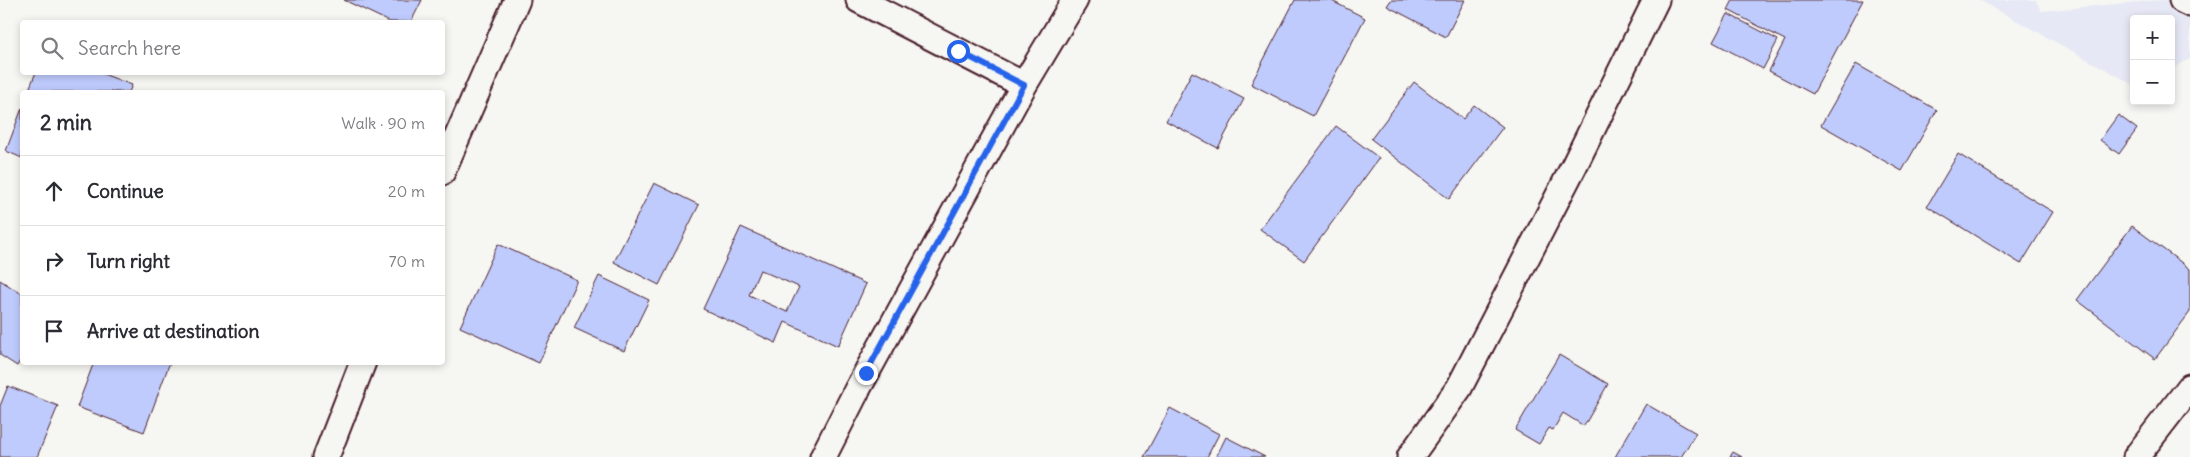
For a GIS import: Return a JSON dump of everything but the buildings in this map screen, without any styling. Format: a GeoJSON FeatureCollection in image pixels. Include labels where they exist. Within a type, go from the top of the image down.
{"type":"FeatureCollection","features":[{"type":"Feature","properties":{"kind":"street"},"geometry":{"type":"LineString","coordinates":[[445,165],[517,0]]}},
{"type":"Feature","properties":{"kind":"street"},"geometry":{"type":"LineString","coordinates":[[859,0],[1024,85]]}},
{"type":"Feature","properties":{"kind":"street"},"geometry":{"type":"LineString","coordinates":[[823,457],[857,390],[1024,85],[1075,0]]}},
{"type":"Feature","properties":{"kind":"street"},"geometry":{"type":"LineString","coordinates":[[1410,457],[1459,388],[1574,166],[1656,0]]}},
{"type":"Feature","properties":{"kind":"street"},"geometry":{"type":"LineString","coordinates":[[2182,0],[2190,4]]}},
{"type":"Feature","properties":{"kind":"street"},"geometry":{"type":"LineString","coordinates":[[326,457],[361,365]]}},
{"type":"Feature","properties":{"kind":"street"},"geometry":{"type":"LineString","coordinates":[[2136,457],[2190,387]]}},
{"type":"Feature","properties":{"kind":"shaded area"},"geometry":{"type":"Polygon","coordinates":[[[1979,0],[2036,0],[2041,11],[2159,0],[2190,0],[2190,59],[2175,67],[2175,15],[2130,15],[2130,83],[1979,0]]]}},
{"type":"Feature","properties":{"kind":"route"},"geometry":{"type":"LineString","coordinates":[[866,373],[1024,85],[958,51]]}}]}
